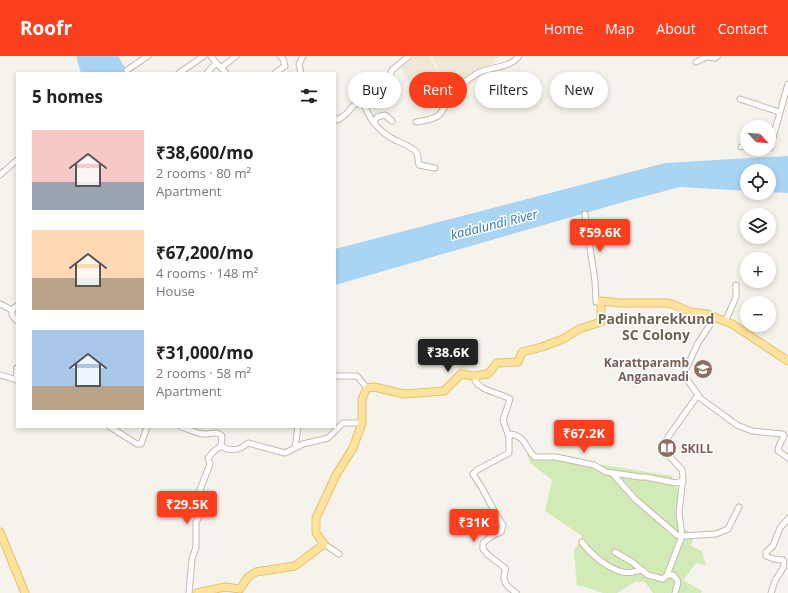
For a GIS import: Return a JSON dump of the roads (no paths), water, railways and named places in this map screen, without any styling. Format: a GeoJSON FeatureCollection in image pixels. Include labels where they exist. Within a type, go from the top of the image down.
{"type":"FeatureCollection","features":[{"type":"Feature","properties":{"kind":"main road"},"geometry":{"type":"LineString","coordinates":[[197,593],[225,587],[240,589],[248,577],[256,572],[295,566],[324,544],[316,533],[316,518],[336,475],[353,448],[362,424],[362,399],[367,388],[374,387],[404,394],[444,391],[461,374],[477,376],[488,374],[497,363],[518,362],[522,352],[542,347],[563,339],[579,329],[601,322],[601,301],[666,303],[690,312],[708,314],[732,324],[788,361]]}},
{"type":"Feature","properties":{"kind":"main road"},"geometry":{"type":"LineString","coordinates":[[0,532],[25,593]]}},
{"type":"Feature","properties":{"kind":"street"},"geometry":{"type":"LineString","coordinates":[[127,70],[148,56]]}},
{"type":"Feature","properties":{"kind":"street"},"geometry":{"type":"LineString","coordinates":[[180,72],[204,56]]}},
{"type":"Feature","properties":{"kind":"street"},"geometry":{"type":"LineString","coordinates":[[211,56],[216,64],[222,67],[225,72]]}},
{"type":"Feature","properties":{"kind":"street"},"geometry":{"type":"LineString","coordinates":[[222,67],[236,56]]}},
{"type":"Feature","properties":{"kind":"street"},"geometry":{"type":"LineString","coordinates":[[276,72],[285,66],[283,59],[280,56]]}},
{"type":"Feature","properties":{"kind":"street"},"geometry":{"type":"LineString","coordinates":[[301,72],[298,64],[303,56]]}},
{"type":"Feature","properties":{"kind":"street"},"geometry":{"type":"LineString","coordinates":[[391,72],[409,56]]}},
{"type":"Feature","properties":{"kind":"street"},"geometry":{"type":"LineString","coordinates":[[416,122],[425,121],[439,115],[458,87],[473,75],[481,70],[498,68],[514,62],[519,56]]}},
{"type":"Feature","properties":{"kind":"street"},"geometry":{"type":"LineString","coordinates":[[696,62],[707,56],[716,58],[718,56]]}},
{"type":"Feature","properties":{"kind":"street"},"geometry":{"type":"LineString","coordinates":[[208,72],[216,64]]}},
{"type":"Feature","properties":{"kind":"street"},"geometry":{"type":"LineString","coordinates":[[776,123],[788,84]]}},
{"type":"Feature","properties":{"kind":"street"},"geometry":{"type":"LineString","coordinates":[[740,99],[779,112]]}},
{"type":"Feature","properties":{"kind":"street"},"geometry":{"type":"LineString","coordinates":[[336,119],[338,120],[341,118],[351,108]]}},
{"type":"Feature","properties":{"kind":"street"},"geometry":{"type":"LineString","coordinates":[[365,108],[378,129],[415,151],[418,155],[417,160],[419,165],[435,168]]}},
{"type":"Feature","properties":{"kind":"street"},"geometry":{"type":"LineString","coordinates":[[374,122],[377,117],[386,115],[392,121]]}},
{"type":"Feature","properties":{"kind":"street"},"geometry":{"type":"LineString","coordinates":[[0,175],[16,161]]}},
{"type":"Feature","properties":{"kind":"street"},"geometry":{"type":"LineString","coordinates":[[586,214],[595,281],[596,302],[601,301]]}},
{"type":"Feature","properties":{"kind":"street"},"geometry":{"type":"LineString","coordinates":[[725,322],[736,297],[736,285]]}},
{"type":"Feature","properties":{"kind":"street"},"geometry":{"type":"LineString","coordinates":[[0,304],[15,308],[12,315],[16,320]]}},
{"type":"Feature","properties":{"kind":"street"},"geometry":{"type":"LineString","coordinates":[[715,317],[698,343],[684,375],[700,398],[737,425],[752,432],[784,435],[778,447],[778,451],[788,458]]}},
{"type":"Feature","properties":{"kind":"street"},"geometry":{"type":"LineString","coordinates":[[0,376],[16,380]]}},
{"type":"Feature","properties":{"kind":"street"},"geometry":{"type":"LineString","coordinates":[[336,376],[357,376],[367,388]]}},
{"type":"Feature","properties":{"kind":"street"},"geometry":{"type":"LineString","coordinates":[[477,376],[475,381],[479,386],[502,394],[510,399],[503,420],[508,437],[509,453],[477,470],[473,474],[503,525],[501,532],[492,536],[483,543],[483,548],[488,555],[505,568],[505,582],[507,587],[516,593]]}},
{"type":"Feature","properties":{"kind":"street"},"geometry":{"type":"LineString","coordinates":[[615,552],[648,574],[663,579],[667,575],[682,536],[679,513],[683,480],[682,470],[664,450],[668,437],[698,395]]}},
{"type":"Feature","properties":{"kind":"street"},"geometry":{"type":"LineString","coordinates":[[221,446],[227,450],[235,451],[243,448],[248,443],[285,453],[303,444],[328,438],[344,423],[362,424]]}},
{"type":"Feature","properties":{"kind":"street"},"geometry":{"type":"LineString","coordinates":[[112,428],[137,444],[141,444],[147,428]]}},
{"type":"Feature","properties":{"kind":"street"},"geometry":{"type":"LineString","coordinates":[[184,428],[204,434],[213,432],[222,436],[221,446],[208,458],[210,464],[198,495],[201,512],[196,522],[196,547],[192,559],[189,593]]}},
{"type":"Feature","properties":{"kind":"street"},"geometry":{"type":"LineString","coordinates":[[295,448],[298,428]]}},
{"type":"Feature","properties":{"kind":"street"},"geometry":{"type":"LineString","coordinates":[[508,437],[511,434],[524,440],[529,451],[535,457],[556,457],[585,462],[594,464],[606,472],[614,474],[640,477],[646,476],[676,484],[683,480]]}},
{"type":"Feature","properties":{"kind":"street"},"geometry":{"type":"LineString","coordinates":[[614,474],[635,499],[677,535],[716,534],[728,529],[740,507]]}},
{"type":"Feature","properties":{"kind":"street"},"geometry":{"type":"LineString","coordinates":[[771,593],[775,580],[783,568],[784,562],[782,560],[766,556],[766,552],[773,546],[780,528],[788,519]]}},
{"type":"Feature","properties":{"kind":"street"},"geometry":{"type":"LineString","coordinates":[[582,542],[595,557],[621,572],[628,573],[642,570]]}},
{"type":"Feature","properties":{"kind":"street"},"geometry":{"type":"LineString","coordinates":[[324,544],[339,554]]}},
{"type":"Feature","properties":{"kind":"street"},"geometry":{"type":"LineString","coordinates":[[667,575],[673,575],[677,580],[678,583],[675,593]]}},
{"type":"Feature","properties":{"kind":"water"},"geometry":{"type":"Polygon","coordinates":[[[76,56],[118,56],[127,72],[81,72],[76,56]]]}},
{"type":"Feature","properties":{"kind":"water","name":"kadalundi River"},"geometry":{"type":"Polygon","coordinates":[[[788,156],[788,193],[776,192],[776,164],[740,164],[740,191],[680,187],[336,285],[336,249],[665,163],[788,156]]]}},
{"type":"Feature","properties":{"kind":"waterway"},"geometry":{"type":"LineString","coordinates":[[491,509],[495,522],[499,527]]}},
{"type":"Feature","properties":{"kind":"place","name":"Karattparamb Anganavadi"},"geometry":{"type":"Point","coordinates":[703,369]}},
{"type":"Feature","properties":{"kind":"place","name":"SKILL"},"geometry":{"type":"Point","coordinates":[667,448]}},
{"type":"Feature","properties":{"kind":"district","name":"Padinharekkund SC Colony"},"geometry":{"type":"Point","coordinates":[656,326]}}]}
